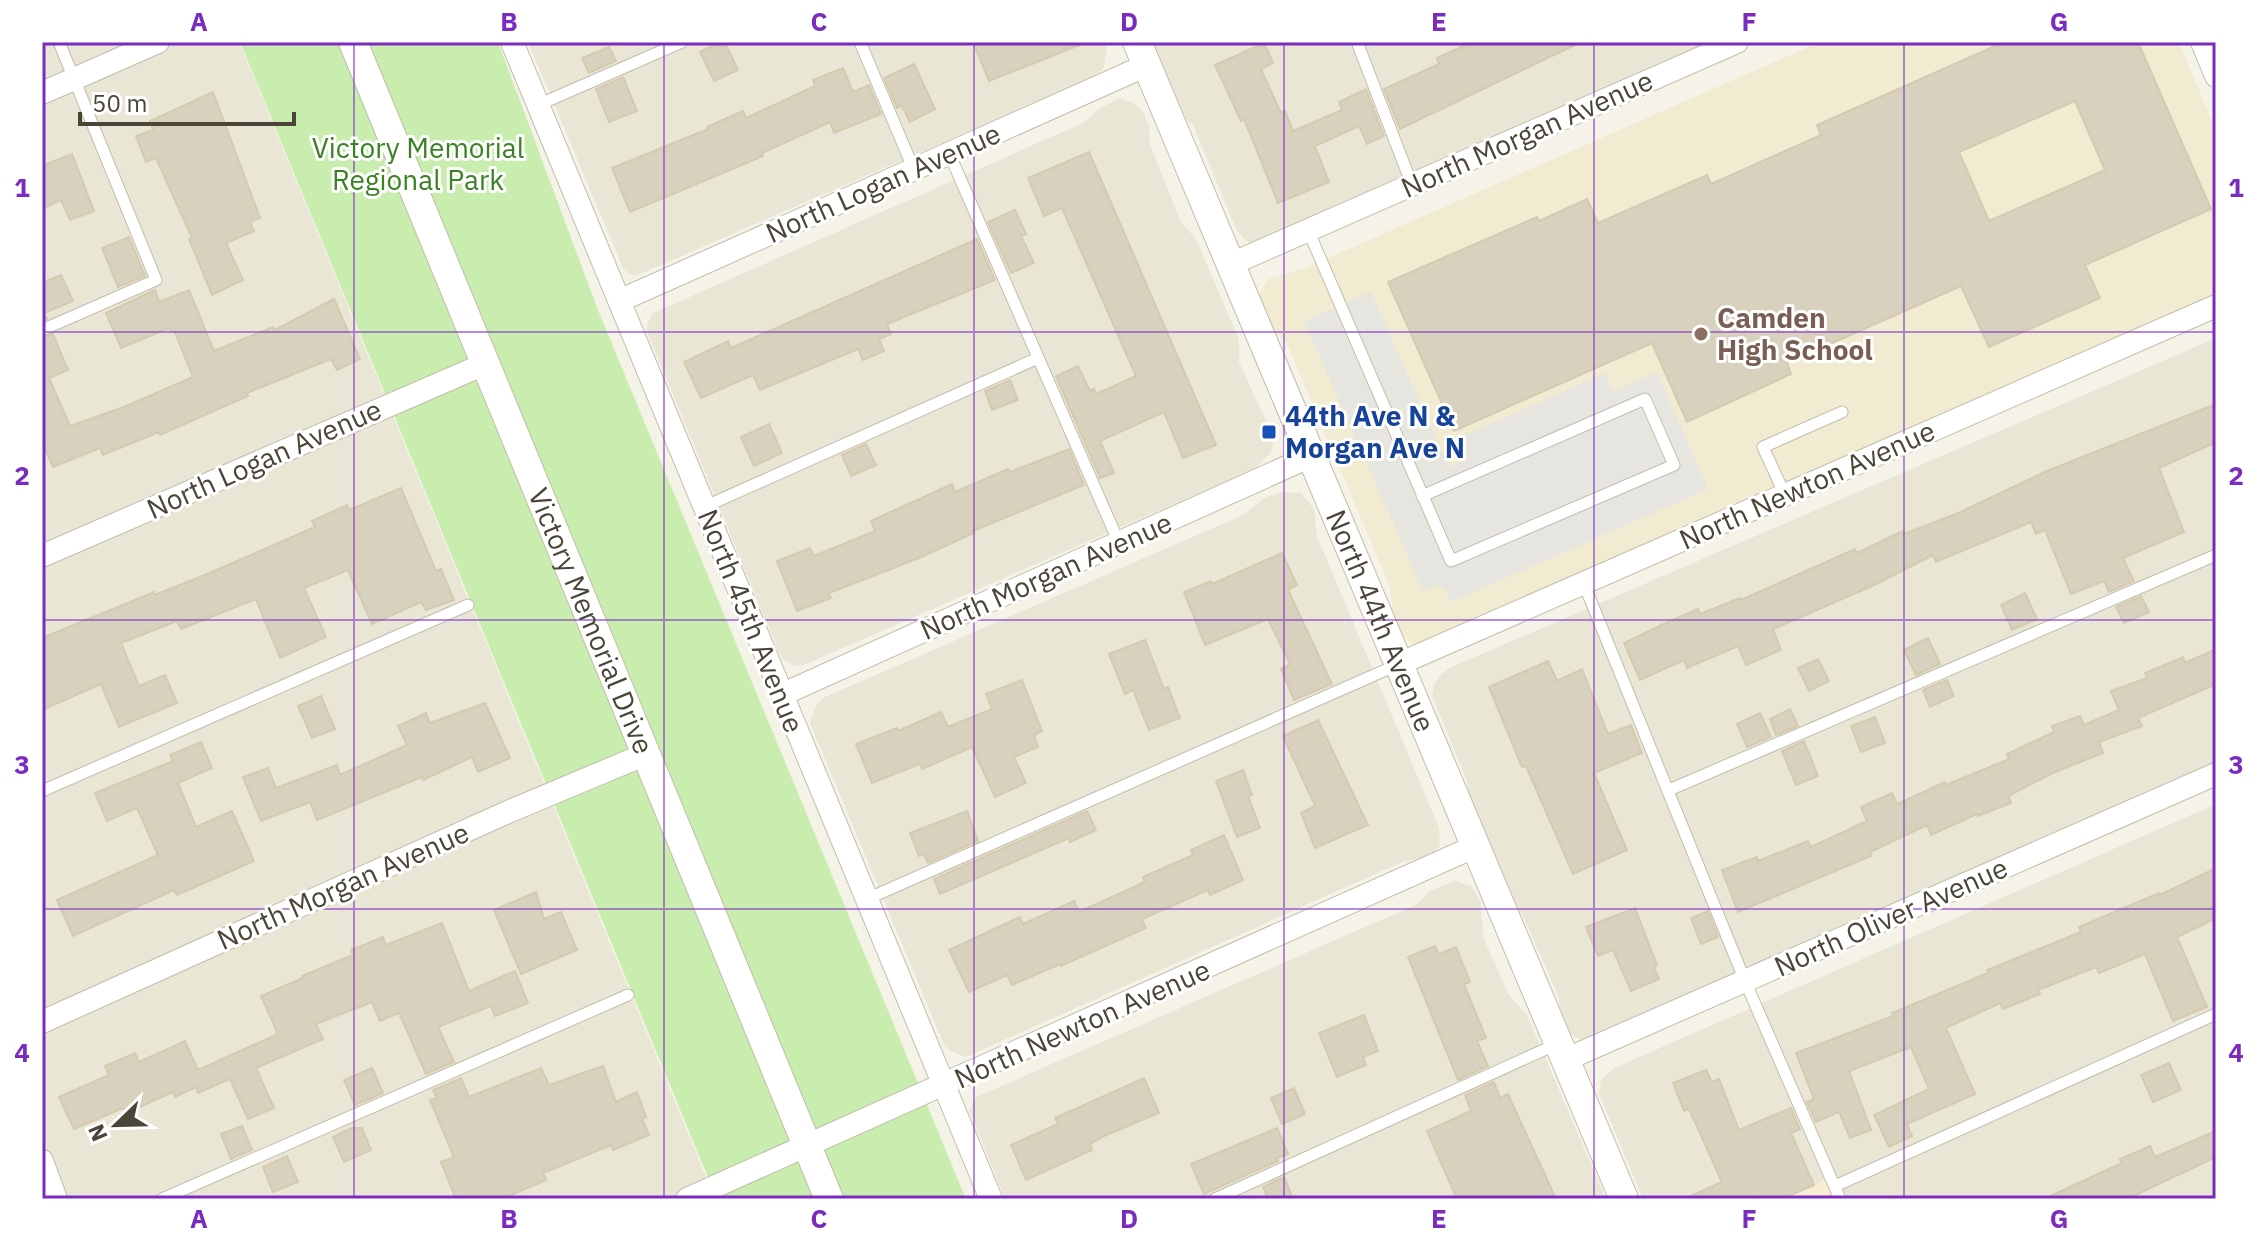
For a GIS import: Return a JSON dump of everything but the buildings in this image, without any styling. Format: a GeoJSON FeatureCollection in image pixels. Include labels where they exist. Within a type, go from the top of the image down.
{"type":"FeatureCollection","features":[{"type":"Feature","properties":{"kind":"street"},"geometry":{"type":"LineString","coordinates":[[42,93],[158,42]]}},
{"type":"Feature","properties":{"kind":"street","name":"Victory Memorial Drive"},"geometry":{"type":"LineString","coordinates":[[353,42],[829,1199]]}},
{"type":"Feature","properties":{"kind":"street","name":"North 45th Avenue"},"geometry":{"type":"LineString","coordinates":[[512,42],[991,1199]]}},
{"type":"Feature","properties":{"kind":"street","name":"North Morgan Avenue"},"geometry":{"type":"LineString","coordinates":[[1229,265],[1737,42]]}},
{"type":"Feature","properties":{"kind":"street"},"geometry":{"type":"LineString","coordinates":[[2202,42],[2216,76]]}},
{"type":"Feature","properties":{"kind":"street","name":"North Logan Avenue"},"geometry":{"type":"LineString","coordinates":[[619,301],[914,170],[1142,54]]}},
{"type":"Feature","properties":{"kind":"street","name":"North 44th Avenue"},"geometry":{"type":"LineString","coordinates":[[1142,54],[1624,1199]]}},
{"type":"Feature","properties":{"kind":"street","name":"North Newton Avenue"},"geometry":{"type":"LineString","coordinates":[[1399,664],[2216,306]]}},
{"type":"Feature","properties":{"kind":"street","name":"North Logan Avenue"},"geometry":{"type":"LineString","coordinates":[[42,556],[487,363]]}},
{"type":"Feature","properties":{"kind":"street","name":"North Morgan Avenue"},"geometry":{"type":"LineString","coordinates":[[781,692],[802,686],[1311,456]]}},
{"type":"Feature","properties":{"kind":"street","name":"North Morgan Avenue"},"geometry":{"type":"LineString","coordinates":[[42,1022],[510,811],[646,754]]}},
{"type":"Feature","properties":{"kind":"street","name":"North Oliver Avenue"},"geometry":{"type":"LineString","coordinates":[[1563,1051],[1745,981],[2216,774]]}},
{"type":"Feature","properties":{"kind":"street","name":"North Newton Avenue"},"geometry":{"type":"LineString","coordinates":[[687,1199],[1476,846]]}},
{"type":"Feature","properties":{"kind":"street"},"geometry":{"type":"LineString","coordinates":[[42,1161],[56,1199]]}},
{"type":"Feature","properties":{"kind":"lane"},"geometry":{"type":"LineString","coordinates":[[42,330],[156,280],[59,42]]}},
{"type":"Feature","properties":{"kind":"lane"},"geometry":{"type":"LineString","coordinates":[[538,105],[682,42]]}},
{"type":"Feature","properties":{"kind":"lane"},"geometry":{"type":"LineString","coordinates":[[860,42],[914,170]]}},
{"type":"Feature","properties":{"kind":"lane"},"geometry":{"type":"LineString","coordinates":[[1357,42],[1412,185]]}},
{"type":"Feature","properties":{"kind":"lane"},"geometry":{"type":"LineString","coordinates":[[949,153],[1119,543]]}},
{"type":"Feature","properties":{"kind":"lane"},"geometry":{"type":"LineString","coordinates":[[1308,230],[1422,496],[1451,561],[1674,465],[1645,399],[1422,496]]}},
{"type":"Feature","properties":{"kind":"lane"},"geometry":{"type":"LineString","coordinates":[[704,507],[1038,358]]}},
{"type":"Feature","properties":{"kind":"lane"},"geometry":{"type":"LineString","coordinates":[[1785,495],[1763,447],[1842,412]]}},
{"type":"Feature","properties":{"kind":"lane"},"geometry":{"type":"LineString","coordinates":[[1669,790],[2216,555]]}},
{"type":"Feature","properties":{"kind":"lane"},"geometry":{"type":"LineString","coordinates":[[1584,584],[1745,981],[1840,1199]]}},
{"type":"Feature","properties":{"kind":"lane"},"geometry":{"type":"LineString","coordinates":[[42,791],[468,605]]}},
{"type":"Feature","properties":{"kind":"lane"},"geometry":{"type":"LineString","coordinates":[[867,899],[1399,664]]}},
{"type":"Feature","properties":{"kind":"lane"},"geometry":{"type":"LineString","coordinates":[[162,1199],[628,995]]}},
{"type":"Feature","properties":{"kind":"lane"},"geometry":{"type":"LineString","coordinates":[[1835,1186],[2216,1014]]}},
{"type":"Feature","properties":{"kind":"lane"},"geometry":{"type":"LineString","coordinates":[[1215,1199],[1563,1051]]}},
{"type":"Feature","properties":{"kind":"shaded area"},"geometry":{"type":"Polygon","coordinates":[[[42,42],[239,42],[715,1199],[42,1199],[42,42]]]}},
{"type":"Feature","properties":{"kind":"shaded area"},"geometry":{"type":"Polygon","coordinates":[[[528,42],[1106,42],[1107,46],[1104,68],[1093,77],[638,275],[630,275],[623,268],[528,42]]]}},
{"type":"Feature","properties":{"kind":"shaded area"},"geometry":{"type":"Polygon","coordinates":[[[1146,42],[1723,42],[1258,246],[1246,241],[1237,231],[1193,125],[1175,110],[1146,42]]]}},
{"type":"Feature","properties":{"kind":"shaded area","name":"Camden High School"},"geometry":{"type":"Polygon","coordinates":[[[1820,42],[2179,42],[2216,131],[2216,293],[1451,630],[1424,645],[1411,644],[1393,616],[1390,587],[1288,346],[1269,322],[1261,305],[1260,293],[1268,279],[1303,269],[1820,42]]]}},
{"type":"Feature","properties":{"kind":"shaded area"},"geometry":{"type":"Polygon","coordinates":[[[1120,98],[1143,111],[1149,127],[1150,145],[1181,222],[1196,239],[1239,340],[1239,362],[1274,438],[1271,453],[1254,469],[804,665],[794,666],[785,661],[779,653],[646,329],[651,314],[1083,123],[1100,108],[1120,98]]]}},
{"type":"Feature","properties":{"kind":"shaded area"},"geometry":{"type":"Polygon","coordinates":[[[1371,292],[1449,467],[1467,459],[1459,438],[1605,373],[1613,391],[1657,372],[1708,489],[1451,602],[1445,590],[1436,585],[1423,591],[1304,321],[1371,292]]]}},
{"type":"Feature","properties":{"kind":"shaded area"},"geometry":{"type":"Polygon","coordinates":[[[2216,338],[2216,764],[1583,1041],[1569,1033],[1560,1017],[1559,998],[1469,803],[1467,781],[1432,696],[1434,684],[1440,676],[1449,668],[2216,338]]]}},
{"type":"Feature","properties":{"kind":"shaded area"},"geometry":{"type":"Polygon","coordinates":[[[1282,492],[1301,493],[1314,509],[1317,536],[1439,828],[1440,846],[1429,856],[1402,862],[966,1057],[955,1053],[945,1047],[810,723],[816,705],[825,697],[1243,515],[1266,497],[1282,492]]]}},
{"type":"Feature","properties":{"kind":"shaded area"},"geometry":{"type":"Polygon","coordinates":[[[2216,804],[2216,1199],[1833,1199],[1825,1181],[1783,1199],[1643,1199],[1599,1094],[1601,1080],[1614,1068],[2216,804]]]}},
{"type":"Feature","properties":{"kind":"shaded area"},"geometry":{"type":"Polygon","coordinates":[[[1455,881],[1471,886],[1480,900],[1484,939],[1508,994],[1527,1015],[1606,1199],[1005,1199],[969,1110],[976,1097],[1418,904],[1429,891],[1455,881]]]}},
{"type":"Feature","properties":{"kind":"shaded area"},"geometry":{"type":"Polygon","coordinates":[[[1825,1180],[1833,1199],[1783,1199],[1825,1180]]]}},
{"type":"Feature","properties":{"kind":"green space","name":"Victory Memorial Regional Park"},"geometry":{"type":"Polygon","coordinates":[[[240,42],[498,42],[598,310],[966,1199],[717,1199],[240,42]]]}},
{"type":"Feature","properties":{"kind":"place","name":"Camden High School"},"geometry":{"type":"Point","coordinates":[1701,334]}},
{"type":"Feature","properties":{"kind":"place","name":"44th Ave N & Morgan Ave N"},"geometry":{"type":"Point","coordinates":[1269,432]}}]}
